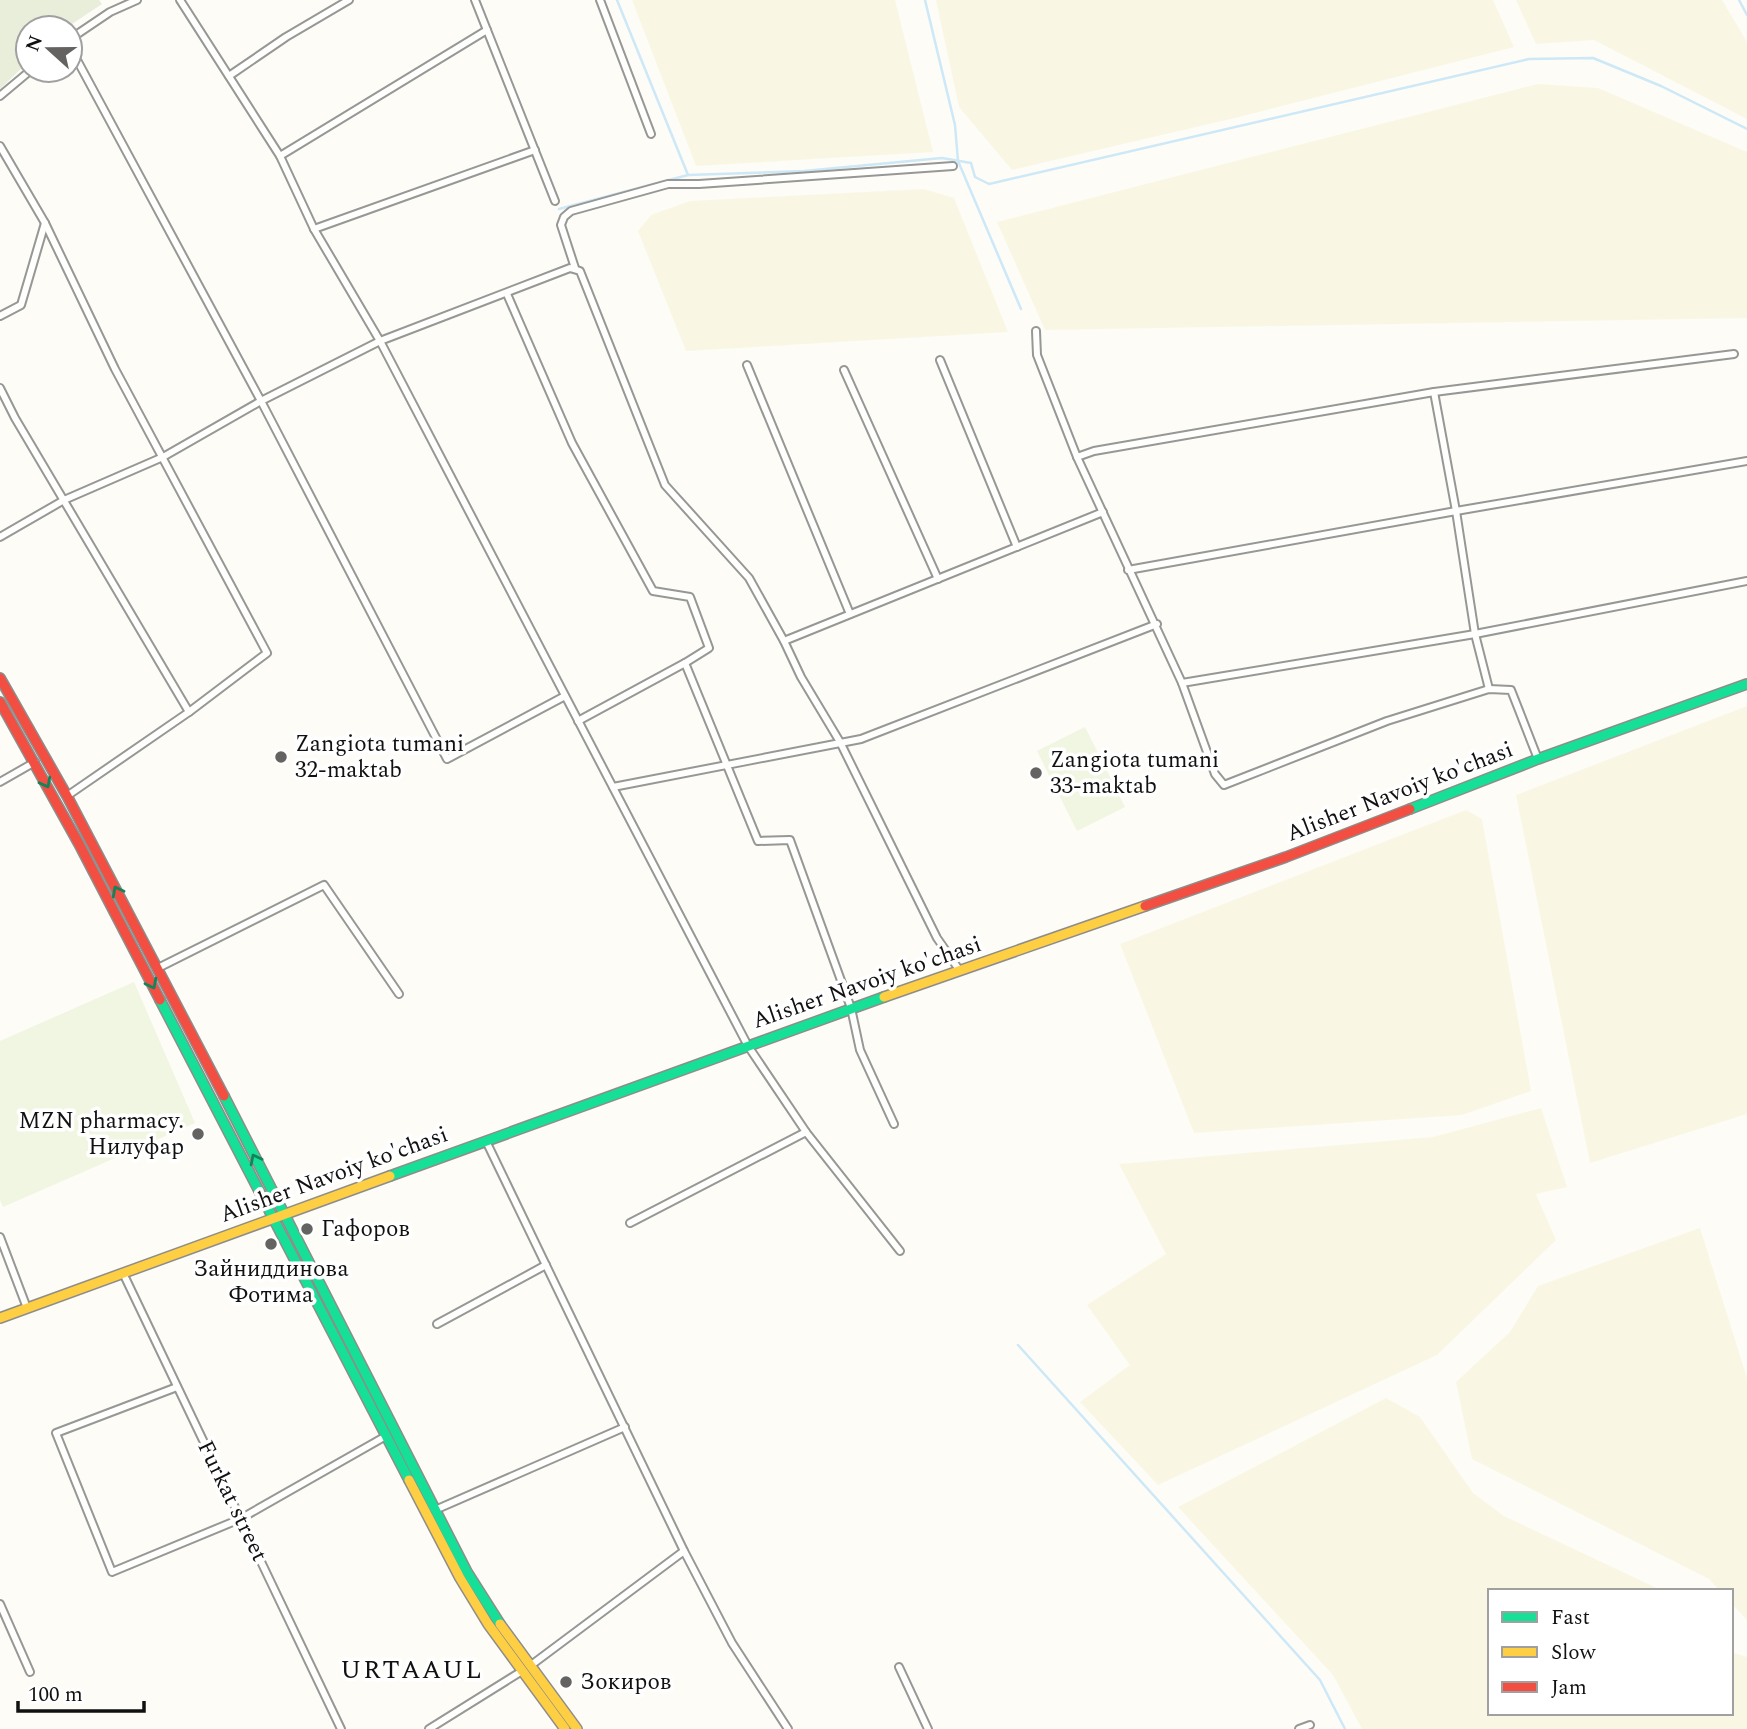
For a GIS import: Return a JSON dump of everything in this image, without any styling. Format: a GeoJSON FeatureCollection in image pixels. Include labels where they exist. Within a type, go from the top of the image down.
{"type":"FeatureCollection","features":[{"type":"Feature","properties":{"kind":"main road"},"geometry":{"type":"LineString","coordinates":[[0,678],[67,796],[158,968],[282,1214],[481,1596],[565,1729]]}},
{"type":"Feature","properties":{"kind":"main road","name":"Alisher Navoiy ko'chasi"},"geometry":{"type":"LineString","coordinates":[[0,1318],[851,1008],[1286,857],[1538,758],[1747,684]]}},
{"type":"Feature","properties":{"kind":"main road"},"geometry":{"type":"LineString","coordinates":[[0,702],[35,762],[460,1578],[488,1624],[577,1729]]}},
{"type":"Feature","properties":{"kind":"street"},"geometry":{"type":"LineString","coordinates":[[84,29],[110,12],[137,0]]}},
{"type":"Feature","properties":{"kind":"street"},"geometry":{"type":"LineString","coordinates":[[180,0],[280,156],[314,229],[380,341],[748,1046],[806,1132],[900,1251]]}},
{"type":"Feature","properties":{"kind":"street"},"geometry":{"type":"LineString","coordinates":[[229,76],[286,37],[349,0]]}},
{"type":"Feature","properties":{"kind":"street"},"geometry":{"type":"LineString","coordinates":[[475,0],[555,201]]}},
{"type":"Feature","properties":{"kind":"street"},"geometry":{"type":"LineString","coordinates":[[600,0],[652,134]]}},
{"type":"Feature","properties":{"kind":"street"},"geometry":{"type":"LineString","coordinates":[[280,156],[487,30]]}},
{"type":"Feature","properties":{"kind":"street"},"geometry":{"type":"LineString","coordinates":[[84,73],[261,401],[447,759],[565,696]]}},
{"type":"Feature","properties":{"kind":"street"},"geometry":{"type":"LineString","coordinates":[[0,96],[14,84]]}},
{"type":"Feature","properties":{"kind":"street"},"geometry":{"type":"LineString","coordinates":[[0,146],[46,223],[115,369],[267,653],[189,712],[67,796]]}},
{"type":"Feature","properties":{"kind":"street"},"geometry":{"type":"LineString","coordinates":[[314,229],[535,150]]}},
{"type":"Feature","properties":{"kind":"street"},"geometry":{"type":"LineString","coordinates":[[575,268],[561,225],[564,217],[571,211],[622,195],[668,184],[953,166]]}},
{"type":"Feature","properties":{"kind":"street"},"geometry":{"type":"LineString","coordinates":[[0,316],[21,305],[46,223]]}},
{"type":"Feature","properties":{"kind":"street"},"geometry":{"type":"LineString","coordinates":[[0,537],[64,500],[163,457],[261,401],[380,341],[575,268],[580,271],[665,485],[749,578],[801,677],[840,742],[937,938],[960,971]]}},
{"type":"Feature","properties":{"kind":"street"},"geometry":{"type":"LineString","coordinates":[[506,294],[572,443],[653,592],[690,597],[709,648],[578,721]]}},
{"type":"Feature","properties":{"kind":"street"},"geometry":{"type":"LineString","coordinates":[[1036,331],[1037,355],[1077,457],[1128,570],[1157,624],[1215,774],[1224,785],[1387,721],[1489,689],[1511,690],[1538,758]]}},
{"type":"Feature","properties":{"kind":"street"},"geometry":{"type":"LineString","coordinates":[[1077,457],[1094,451],[1434,393],[1734,354]]}},
{"type":"Feature","properties":{"kind":"street"},"geometry":{"type":"LineString","coordinates":[[940,360],[1017,547]]}},
{"type":"Feature","properties":{"kind":"street"},"geometry":{"type":"LineString","coordinates":[[747,365],[850,614]]}},
{"type":"Feature","properties":{"kind":"street"},"geometry":{"type":"LineString","coordinates":[[844,370],[938,579]]}},
{"type":"Feature","properties":{"kind":"street"},"geometry":{"type":"LineString","coordinates":[[0,388],[15,418],[189,712]]}},
{"type":"Feature","properties":{"kind":"street"},"geometry":{"type":"LineString","coordinates":[[1434,393],[1475,634],[1489,689]]}},
{"type":"Feature","properties":{"kind":"street"},"geometry":{"type":"LineString","coordinates":[[1128,570],[1747,461]]}},
{"type":"Feature","properties":{"kind":"street"},"geometry":{"type":"LineString","coordinates":[[784,641],[1103,512]]}},
{"type":"Feature","properties":{"kind":"street"},"geometry":{"type":"LineString","coordinates":[[1182,683],[1475,634],[1747,581]]}},
{"type":"Feature","properties":{"kind":"street"},"geometry":{"type":"LineString","coordinates":[[612,787],[861,739],[1157,624]]}},
{"type":"Feature","properties":{"kind":"street"},"geometry":{"type":"LineString","coordinates":[[685,663],[758,841],[790,840],[851,1008],[860,1050],[894,1124]]}},
{"type":"Feature","properties":{"kind":"street"},"geometry":{"type":"LineString","coordinates":[[0,782],[35,762]]}},
{"type":"Feature","properties":{"kind":"street"},"geometry":{"type":"LineString","coordinates":[[158,968],[324,885],[399,994]]}},
{"type":"Feature","properties":{"kind":"street"},"geometry":{"type":"LineString","coordinates":[[630,1223],[806,1132]]}},
{"type":"Feature","properties":{"kind":"street"},"geometry":{"type":"LineString","coordinates":[[486,1141],[684,1551],[732,1643],[788,1729]]}},
{"type":"Feature","properties":{"kind":"street"},"geometry":{"type":"LineString","coordinates":[[0,1237],[27,1308]]}},
{"type":"Feature","properties":{"kind":"street"},"geometry":{"type":"LineString","coordinates":[[437,1324],[546,1265]]}},
{"type":"Feature","properties":{"kind":"street","name":"Furkat street"},"geometry":{"type":"LineString","coordinates":[[123,1273],[341,1729]]}},
{"type":"Feature","properties":{"kind":"street"},"geometry":{"type":"LineString","coordinates":[[177,1387],[55,1433],[113,1572],[240,1519],[386,1436]]}},
{"type":"Feature","properties":{"kind":"street"},"geometry":{"type":"LineString","coordinates":[[435,1510],[625,1427]]}},
{"type":"Feature","properties":{"kind":"street"},"geometry":{"type":"LineString","coordinates":[[429,1729],[526,1668],[684,1551]]}},
{"type":"Feature","properties":{"kind":"street"},"geometry":{"type":"LineString","coordinates":[[0,1604],[30,1672]]}},
{"type":"Feature","properties":{"kind":"street"},"geometry":{"type":"LineString","coordinates":[[899,1667],[928,1729]]}},
{"type":"Feature","properties":{"kind":"street"},"geometry":{"type":"LineString","coordinates":[[1299,1729],[1310,1724]]}},
{"type":"Feature","properties":{"kind":"shaded area"},"geometry":{"type":"Polygon","coordinates":[[[632,0],[895,0],[933,152],[696,166],[632,0]]]}},
{"type":"Feature","properties":{"kind":"shaded area"},"geometry":{"type":"Polygon","coordinates":[[[936,0],[1493,0],[1514,47],[1239,117],[1012,170],[959,107],[936,0]]]}},
{"type":"Feature","properties":{"kind":"shaded area"},"geometry":{"type":"Polygon","coordinates":[[[1516,0],[1722,0],[1747,42],[1747,119],[1594,40],[1536,44],[1516,0]]]}},
{"type":"Feature","properties":{"kind":"shaded area"},"geometry":{"type":"Polygon","coordinates":[[[1538,84],[1598,88],[1747,152],[1747,318],[1045,330],[997,222],[1538,84]]]}},
{"type":"Feature","properties":{"kind":"shaded area"},"geometry":{"type":"Polygon","coordinates":[[[924,189],[954,198],[1008,332],[686,351],[638,231],[651,215],[690,201],[924,189]]]}},
{"type":"Feature","properties":{"kind":"shaded area"},"geometry":{"type":"Polygon","coordinates":[[[1747,706],[1747,1114],[1590,1163],[1516,795],[1747,706]]]}},
{"type":"Feature","properties":{"kind":"shaded area"},"geometry":{"type":"Polygon","coordinates":[[[1466,810],[1482,819],[1531,1091],[1462,1115],[1194,1133],[1120,944],[1466,810]]]}},
{"type":"Feature","properties":{"kind":"shaded area"},"geometry":{"type":"Polygon","coordinates":[[[1541,1108],[1567,1187],[1536,1194],[1556,1240],[1437,1355],[1158,1485],[1080,1402],[1130,1365],[1087,1305],[1166,1254],[1119,1164],[1433,1137],[1541,1108]]]}},
{"type":"Feature","properties":{"kind":"shaded area"},"geometry":{"type":"Polygon","coordinates":[[[1700,1228],[1747,1378],[1747,1620],[1733,1605],[1733,1589],[1718,1589],[1709,1579],[1472,1459],[1456,1382],[1510,1332],[1538,1286],[1700,1228]]]}},
{"type":"Feature","properties":{"kind":"shaded area"},"geometry":{"type":"Polygon","coordinates":[[[1386,1398],[1420,1417],[1473,1493],[1504,1516],[1659,1589],[1488,1589],[1488,1715],[1733,1715],[1733,1653],[1747,1657],[1747,1729],[1362,1729],[1333,1675],[1178,1507],[1386,1398]]]}},
{"type":"Feature","properties":{"kind":"green space"},"geometry":{"type":"Polygon","coordinates":[[[0,0],[99,0],[102,4],[84,16],[14,14],[14,76],[0,89],[0,0]]]}},
{"type":"Feature","properties":{"kind":"green space"},"geometry":{"type":"Polygon","coordinates":[[[1085,727],[1125,807],[1077,831],[1037,751],[1085,727]]]}},
{"type":"Feature","properties":{"kind":"green space"},"geometry":{"type":"Polygon","coordinates":[[[134,982],[195,1123],[3,1207],[0,1200],[0,1041],[134,982]]]}},
{"type":"Feature","properties":{"kind":"waterway"},"geometry":{"type":"LineString","coordinates":[[617,0],[688,175]]}},
{"type":"Feature","properties":{"kind":"waterway"},"geometry":{"type":"LineString","coordinates":[[925,0],[955,125],[958,161],[1021,309]]}},
{"type":"Feature","properties":{"kind":"waterway"},"geometry":{"type":"LineString","coordinates":[[1739,0],[1747,15]]}},
{"type":"Feature","properties":{"kind":"waterway"},"geometry":{"type":"LineString","coordinates":[[559,209],[688,175],[804,171],[942,158],[971,163],[975,177],[989,184],[1529,59],[1593,58],[1661,86],[1747,129]]}},
{"type":"Feature","properties":{"kind":"waterway"},"geometry":{"type":"LineString","coordinates":[[1018,1345],[1320,1680],[1345,1729]]}},
{"type":"Feature","properties":{"kind":"traffic: fast"},"geometry":{"type":"LineString","coordinates":[[1410,809],[1538,759],[1747,684]]}},
{"type":"Feature","properties":{"kind":"traffic: fast"},"geometry":{"type":"LineString","coordinates":[[390,1176],[884,997]]}},
{"type":"Feature","properties":{"kind":"traffic: fast"},"geometry":{"type":"LineString","coordinates":[[160,1000],[409,1480]]}},
{"type":"Feature","properties":{"kind":"traffic: fast"},"geometry":{"type":"LineString","coordinates":[[224,1096],[467,1572],[500,1624]]}},
{"type":"Feature","properties":{"kind":"traffic: slow"},"geometry":{"type":"LineString","coordinates":[[884,997],[1145,906]]}},
{"type":"Feature","properties":{"kind":"traffic: slow"},"geometry":{"type":"LineString","coordinates":[[0,1318],[390,1176]]}},
{"type":"Feature","properties":{"kind":"traffic: slow"},"geometry":{"type":"LineString","coordinates":[[409,1480],[460,1578],[488,1624],[565,1729]]}},
{"type":"Feature","properties":{"kind":"traffic: slow"},"geometry":{"type":"LineString","coordinates":[[500,1624],[577,1729]]}},
{"type":"Feature","properties":{"kind":"traffic: jam"},"geometry":{"type":"LineString","coordinates":[[0,678],[67,796],[224,1096]]}},
{"type":"Feature","properties":{"kind":"traffic: jam"},"geometry":{"type":"LineString","coordinates":[[0,702],[79,844],[160,1000]]}},
{"type":"Feature","properties":{"kind":"traffic: jam"},"geometry":{"type":"LineString","coordinates":[[1145,906],[1286,857],[1410,809]]}},
{"type":"Feature","properties":{"kind":"place","name":"Zangiota tumani 32-maktab"},"geometry":{"type":"Point","coordinates":[281,757]}},
{"type":"Feature","properties":{"kind":"place","name":"Zangiota tumani 33-maktab"},"geometry":{"type":"Point","coordinates":[1036,773]}},
{"type":"Feature","properties":{"kind":"place","name":"MZN pharmacy. Нилуфар"},"geometry":{"type":"Point","coordinates":[198,1134]}},
{"type":"Feature","properties":{"kind":"place","name":"Гафоров"},"geometry":{"type":"Point","coordinates":[307,1229]}},
{"type":"Feature","properties":{"kind":"place","name":"Зайниддинова Фотима"},"geometry":{"type":"Point","coordinates":[271,1244]}},
{"type":"Feature","properties":{"kind":"place","name":"Зокиров"},"geometry":{"type":"Point","coordinates":[566,1682]}},
{"type":"Feature","properties":{"kind":"district","name":"URTAAUL"},"geometry":{"type":"Point","coordinates":[412,1670]}}]}
